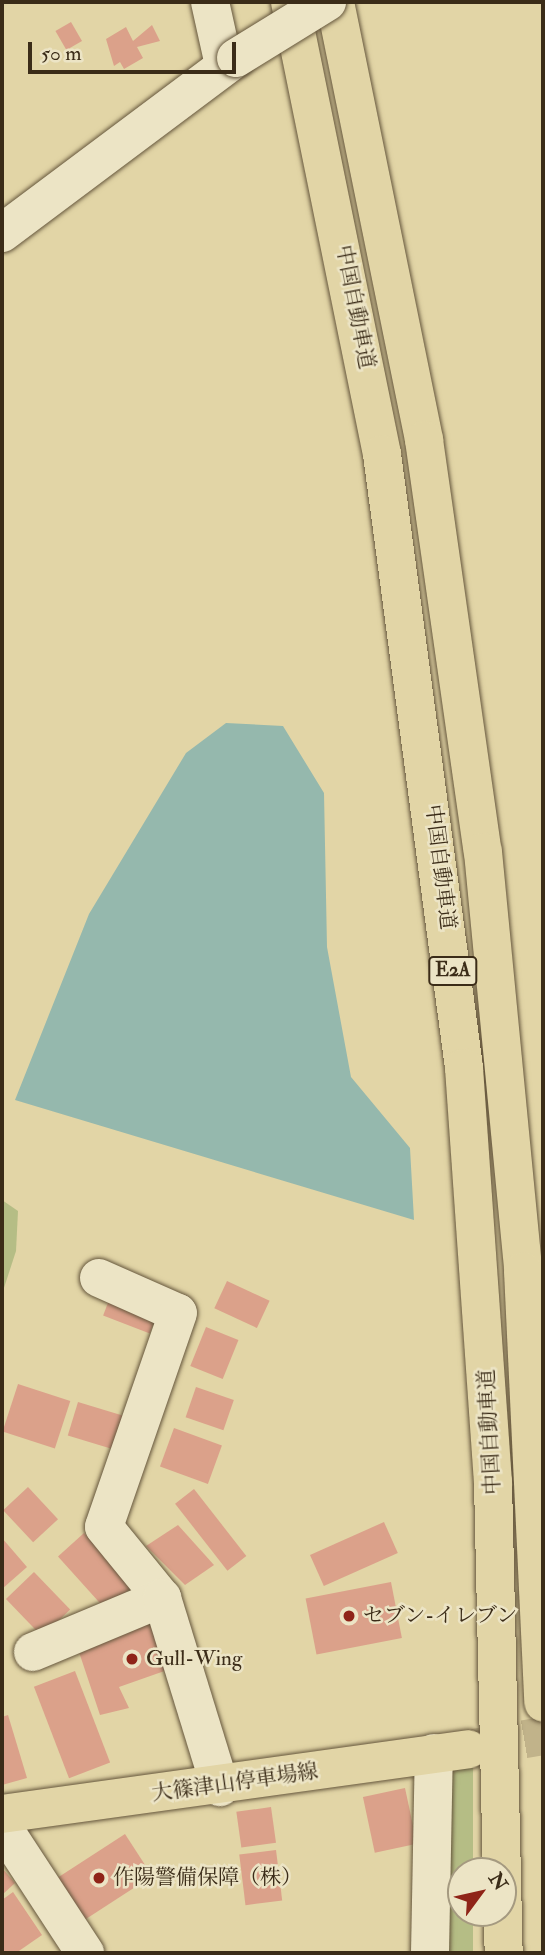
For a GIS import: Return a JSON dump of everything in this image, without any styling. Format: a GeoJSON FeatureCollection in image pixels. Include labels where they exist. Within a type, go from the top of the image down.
{"type":"FeatureCollection","features":[{"type":"Feature","properties":{"kind":"main road","name":"中国自動車道"},"geometry":{"type":"LineString","coordinates":[[290,2],[382,454],[464,1068],[493,1482],[504,1953]]}},
{"type":"Feature","properties":{"kind":"main road","name":"中国自動車道"},"geometry":{"type":"LineString","coordinates":[[335,2],[424,440],[483,852],[523,1271],[543,1703]]}},
{"type":"Feature","properties":{"kind":"main road","name":"大篠津山停車場線"},"geometry":{"type":"LineString","coordinates":[[2,1814],[220,1787],[451,1751]]}},
{"type":"Feature","properties":{"kind":"street"},"geometry":{"type":"LineString","coordinates":[[210,2],[230,62]]}},
{"type":"Feature","properties":{"kind":"street"},"geometry":{"type":"LineString","coordinates":[[2,233],[230,62],[327,2]]}},
{"type":"Feature","properties":{"kind":"street"},"geometry":{"type":"LineString","coordinates":[[99,1278],[178,1312],[103,1527],[162,1598],[220,1787]]}},
{"type":"Feature","properties":{"kind":"street"},"geometry":{"type":"LineString","coordinates":[[33,1652],[162,1598]]}},
{"type":"Feature","properties":{"kind":"street"},"geometry":{"type":"LineString","coordinates":[[430,1953],[451,1751]]}},
{"type":"Feature","properties":{"kind":"street"},"geometry":{"type":"LineString","coordinates":[[2,1826],[85,1953]]}},
{"type":"Feature","properties":{"kind":"green space"},"geometry":{"type":"Polygon","coordinates":[[[2,1200],[18,1211],[16,1251],[2,1294],[2,1200]]]}},
{"type":"Feature","properties":{"kind":"green space"},"geometry":{"type":"Polygon","coordinates":[[[473,1759],[473,1857],[447,1857],[447,1927],[473,1927],[473,1953],[444,1953],[448,1766],[473,1759]]]}},
{"type":"Feature","properties":{"kind":"water"},"geometry":{"type":"Polygon","coordinates":[[[226,723],[283,726],[324,793],[327,947],[351,1077],[410,1148],[414,1220],[15,1100],[89,914],[186,753],[226,723]]]}},
{"type":"Feature","properties":{"kind":"building"},"geometry":{"type":"Polygon","coordinates":[[[71,22],[82,41],[66,50],[55,31],[71,22]]]}},
{"type":"Feature","properties":{"kind":"building"},"geometry":{"type":"Polygon","coordinates":[[[152,25],[160,41],[137,47],[143,58],[124,69],[120,62],[114,66],[106,39],[126,27],[133,41],[152,25]]]}},
{"type":"Feature","properties":{"kind":"building"},"geometry":{"type":"Polygon","coordinates":[[[227,1281],[270,1301],[257,1328],[214,1308],[227,1281]]]}},
{"type":"Feature","properties":{"kind":"building"},"geometry":{"type":"Polygon","coordinates":[[[111,1295],[158,1313],[150,1333],[103,1316],[111,1295]]]}},
{"type":"Feature","properties":{"kind":"building"},"geometry":{"type":"Polygon","coordinates":[[[206,1327],[238,1340],[223,1379],[190,1366],[206,1327]]]}},
{"type":"Feature","properties":{"kind":"building"},"geometry":{"type":"Polygon","coordinates":[[[18,1384],[70,1401],[55,1449],[3,1432],[18,1384]]]}},
{"type":"Feature","properties":{"kind":"building"},"geometry":{"type":"Polygon","coordinates":[[[196,1387],[234,1400],[223,1430],[186,1417],[196,1387]]]}},
{"type":"Feature","properties":{"kind":"building"},"geometry":{"type":"Polygon","coordinates":[[[78,1402],[126,1417],[116,1450],[68,1435],[78,1402]]]}},
{"type":"Feature","properties":{"kind":"building"},"geometry":{"type":"Polygon","coordinates":[[[174,1428],[222,1445],[208,1484],[160,1467],[174,1428]]]}},
{"type":"Feature","properties":{"kind":"building"},"geometry":{"type":"Polygon","coordinates":[[[28,1487],[58,1519],[33,1542],[3,1510],[28,1487]]]}},
{"type":"Feature","properties":{"kind":"building"},"geometry":{"type":"Polygon","coordinates":[[[194,1489],[246,1556],[227,1571],[175,1504],[194,1489]]]}},
{"type":"Feature","properties":{"kind":"building"},"geometry":{"type":"Polygon","coordinates":[[[384,1522],[398,1553],[324,1586],[310,1555],[384,1522]]]}},
{"type":"Feature","properties":{"kind":"building"},"geometry":{"type":"Polygon","coordinates":[[[178,1525],[214,1565],[185,1585],[146,1546],[178,1525]]]}},
{"type":"Feature","properties":{"kind":"building"},"geometry":{"type":"Polygon","coordinates":[[[84,1533],[132,1587],[106,1610],[58,1556],[84,1533]]]}},
{"type":"Feature","properties":{"kind":"building"},"geometry":{"type":"Polygon","coordinates":[[[2,1538],[27,1567],[2,1589],[2,1538]]]}},
{"type":"Feature","properties":{"kind":"building"},"geometry":{"type":"Polygon","coordinates":[[[34,1572],[70,1609],[42,1636],[6,1599],[34,1572]]]}},
{"type":"Feature","properties":{"kind":"building"},"geometry":{"type":"Polygon","coordinates":[[[391,1582],[402,1638],[316,1655],[306,1599],[391,1582]]]}},
{"type":"Feature","properties":{"kind":"building"},"geometry":{"type":"Polygon","coordinates":[[[155,1617],[173,1668],[119,1687],[129,1708],[100,1715],[77,1646],[155,1617]]]}},
{"type":"Feature","properties":{"kind":"building"},"geometry":{"type":"Polygon","coordinates":[[[75,1671],[110,1762],[69,1778],[34,1687],[75,1671]]]}},
{"type":"Feature","properties":{"kind":"building"},"geometry":{"type":"Polygon","coordinates":[[[8,1715],[27,1778],[2,1785],[2,1717],[8,1715]]]}},
{"type":"Feature","properties":{"kind":"building"},"geometry":{"type":"Polygon","coordinates":[[[405,1788],[417,1844],[375,1853],[363,1797],[405,1788]]]}},
{"type":"Feature","properties":{"kind":"building"},"geometry":{"type":"Polygon","coordinates":[[[271,1807],[276,1843],[241,1848],[236,1812],[271,1807]]]}},
{"type":"Feature","properties":{"kind":"building"},"geometry":{"type":"Polygon","coordinates":[[[125,1834],[152,1876],[81,1922],[54,1880],[125,1834]]]}},
{"type":"Feature","properties":{"kind":"building"},"geometry":{"type":"Polygon","coordinates":[[[276,1850],[282,1901],[245,1905],[239,1855],[276,1850]]]}},
{"type":"Feature","properties":{"kind":"building"},"geometry":{"type":"Polygon","coordinates":[[[2,1868],[15,1883],[2,1895],[2,1868]]]}},
{"type":"Feature","properties":{"kind":"building"},"geometry":{"type":"Polygon","coordinates":[[[13,1892],[42,1935],[16,1953],[2,1953],[2,1900],[13,1892]]]}},
{"type":"Feature","properties":{"kind":"tunnel"},"geometry":{"type":"LineString","coordinates":[[468,1749],[543,1736]]}},
{"type":"Feature","properties":{"kind":"place","name":"セブン-イレブン"},"geometry":{"type":"Point","coordinates":[349,1616]}},
{"type":"Feature","properties":{"kind":"place","name":"Gull-Wing"},"geometry":{"type":"Point","coordinates":[132,1659]}},
{"type":"Feature","properties":{"kind":"place","name":"作陽警備保障（株）"},"geometry":{"type":"Point","coordinates":[99,1878]}}]}
